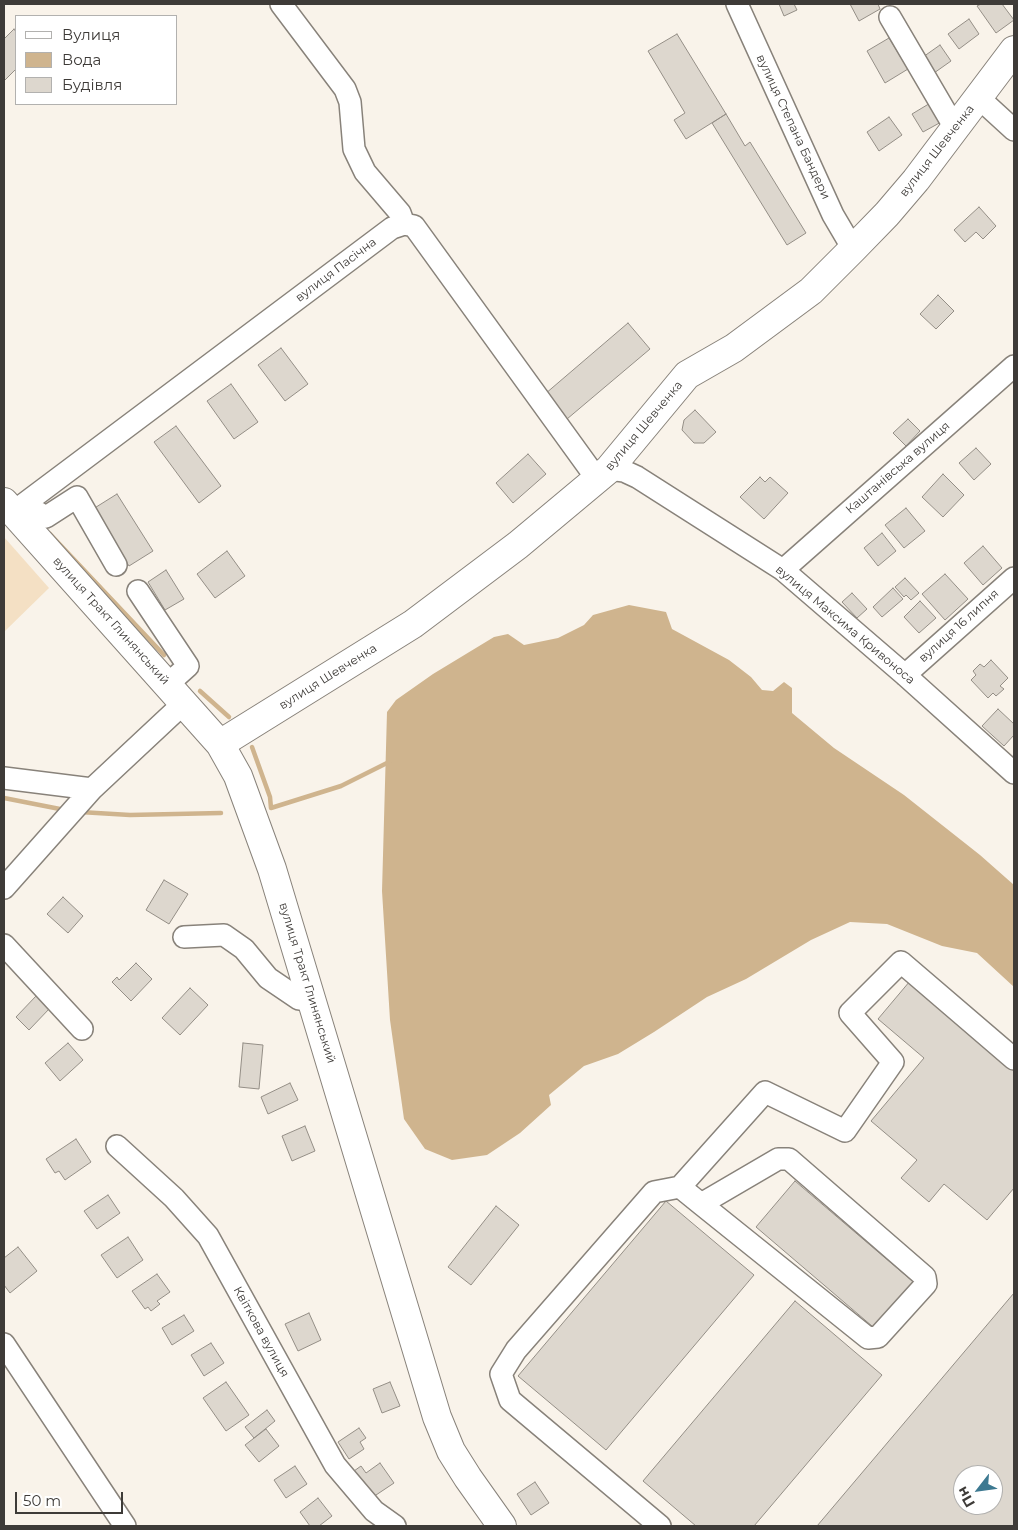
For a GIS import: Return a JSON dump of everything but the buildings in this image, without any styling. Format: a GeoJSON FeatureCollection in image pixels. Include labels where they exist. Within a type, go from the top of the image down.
{"type":"FeatureCollection","features":[{"type":"Feature","properties":{"kind":"main road","name":"вулиця Шевченка"},"geometry":{"type":"LineString","coordinates":[[220,744],[413,624],[518,545],[603,474],[687,375],[734,348],[810,291],[853,249],[898,201],[956,128],[1014,50]]}},
{"type":"Feature","properties":{"kind":"main road","name":"вулиця Тракт Глинянський"},"geometry":{"type":"LineString","coordinates":[[14,507],[220,744],[238,776],[272,869],[436,1417],[451,1451],[502,1526]]}},
{"type":"Feature","properties":{"kind":"street"},"geometry":{"type":"LineString","coordinates":[[281,4],[345,89],[350,102],[354,149],[366,172],[400,213],[404,224],[414,226],[603,474]]}},
{"type":"Feature","properties":{"kind":"street","name":"вулиця Степана Бандери"},"geometry":{"type":"LineString","coordinates":[[737,4],[833,215],[853,249]]}},
{"type":"Feature","properties":{"kind":"street"},"geometry":{"type":"LineString","coordinates":[[890,17],[956,128]]}},
{"type":"Feature","properties":{"kind":"street"},"geometry":{"type":"LineString","coordinates":[[979,98],[1014,130]]}},
{"type":"Feature","properties":{"kind":"street","name":"вулиця Пасічна"},"geometry":{"type":"LineString","coordinates":[[14,507],[392,228],[404,224]]}},
{"type":"Feature","properties":{"kind":"street","name":"Каштанівська вулиця"},"geometry":{"type":"LineString","coordinates":[[783,570],[1014,366]]}},
{"type":"Feature","properties":{"kind":"street","name":"вулиця Максима Кривоноса"},"geometry":{"type":"LineString","coordinates":[[603,474],[624,471],[637,477],[783,570],[905,675],[1014,773]]}},
{"type":"Feature","properties":{"kind":"street"},"geometry":{"type":"LineString","coordinates":[[14,507],[46,517],[77,497],[116,565]]}},
{"type":"Feature","properties":{"kind":"street","name":"вулиця 16 липня"},"geometry":{"type":"LineString","coordinates":[[905,675],[1014,578]]}},
{"type":"Feature","properties":{"kind":"street"},"geometry":{"type":"LineString","coordinates":[[4,888],[176,693],[188,666],[138,591]]}},
{"type":"Feature","properties":{"kind":"street"},"geometry":{"type":"LineString","coordinates":[[4,778],[86,796]]}},
{"type":"Feature","properties":{"kind":"street"},"geometry":{"type":"LineString","coordinates":[[184,937],[224,935],[244,949],[268,978],[299,999],[312,999]]}},
{"type":"Feature","properties":{"kind":"street"},"geometry":{"type":"LineString","coordinates":[[4,945],[82,1029]]}},
{"type":"Feature","properties":{"kind":"street"},"geometry":{"type":"LineString","coordinates":[[660,1526],[510,1400],[501,1374],[516,1350],[654,1192],[680,1187],[765,1092],[845,1132],[893,1062],[850,1013],[901,962],[1014,1059]]}},
{"type":"Feature","properties":{"kind":"street","name":"Квіткова вулиця"},"geometry":{"type":"LineString","coordinates":[[117,1146],[174,1198],[208,1236],[335,1465],[374,1511],[395,1526]]}},
{"type":"Feature","properties":{"kind":"street"},"geometry":{"type":"LineString","coordinates":[[680,1187],[701,1204],[868,1338],[878,1336],[926,1284],[925,1277],[789,1159],[778,1159],[701,1204]]}},
{"type":"Feature","properties":{"kind":"street"},"geometry":{"type":"LineString","coordinates":[[4,1344],[125,1526]]}},
{"type":"Feature","properties":{"kind":"shaded area"},"geometry":{"type":"Polygon","coordinates":[[[4,537],[49,588],[4,632],[4,537]]]}},
{"type":"Feature","properties":{"kind":"water"},"geometry":{"type":"Polygon","coordinates":[[[629,605],[666,612],[672,629],[729,660],[751,677],[762,690],[773,691],[784,682],[792,688],[792,713],[834,748],[904,795],[980,855],[1014,885],[1014,987],[977,953],[942,946],[887,924],[850,922],[811,940],[746,979],[707,997],[618,1054],[584,1066],[549,1095],[551,1105],[520,1133],[487,1155],[452,1160],[425,1149],[404,1119],[390,1020],[382,891],[387,712],[396,700],[433,674],[494,637],[508,634],[524,645],[558,638],[584,625],[593,615],[629,605]]]}},
{"type":"Feature","properties":{"kind":"waterway"},"geometry":{"type":"LineString","coordinates":[[50,534],[164,655]]}},
{"type":"Feature","properties":{"kind":"waterway"},"geometry":{"type":"LineString","coordinates":[[200,691],[229,717]]}},
{"type":"Feature","properties":{"kind":"waterway"},"geometry":{"type":"LineString","coordinates":[[252,747],[270,797],[271,808],[341,786],[389,762]]}},
{"type":"Feature","properties":{"kind":"waterway"},"geometry":{"type":"LineString","coordinates":[[4,798],[65,810]]}},
{"type":"Feature","properties":{"kind":"waterway"},"geometry":{"type":"LineString","coordinates":[[80,812],[130,815],[221,813]]}}]}
